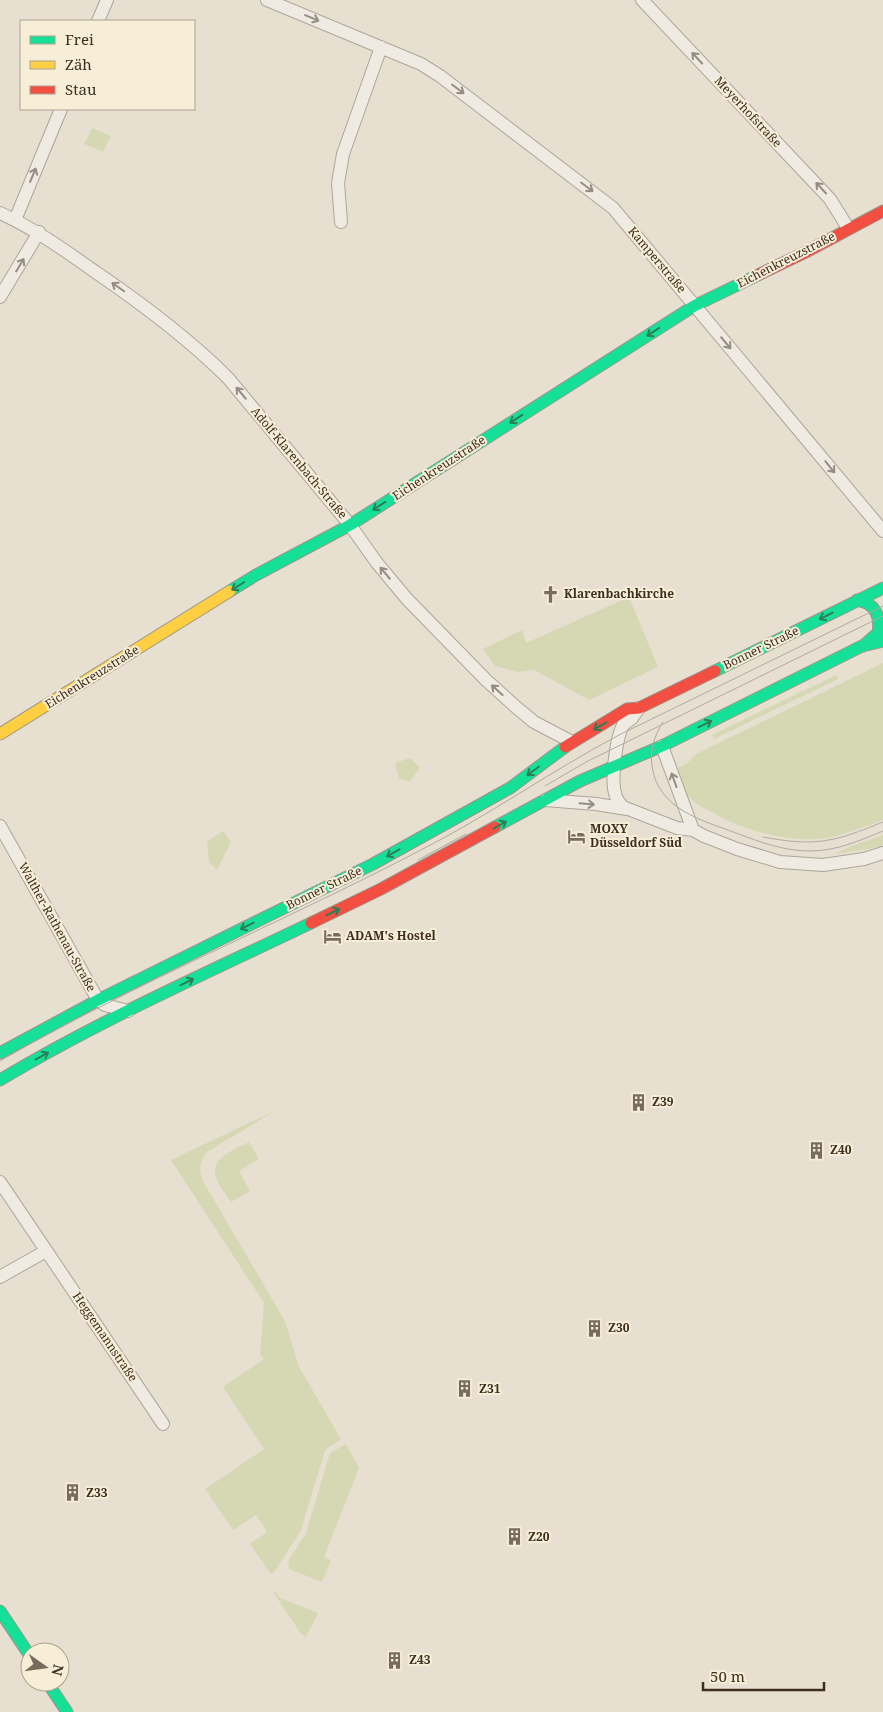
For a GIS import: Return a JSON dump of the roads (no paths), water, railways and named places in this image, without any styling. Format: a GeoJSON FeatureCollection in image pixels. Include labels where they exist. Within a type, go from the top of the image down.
{"type":"FeatureCollection","features":[{"type":"Feature","properties":{"kind":"main road","name":"Eichenkreuzstraße"},"geometry":{"type":"LineString","coordinates":[[0,734],[256,575],[350,525],[694,306],[806,252],[883,211]]}},
{"type":"Feature","properties":{"kind":"main road","name":"Bonner Straße"},"geometry":{"type":"LineString","coordinates":[[0,1053],[98,1000],[373,864],[510,788],[572,742],[627,709],[638,708],[883,588]]}},
{"type":"Feature","properties":{"kind":"main road"},"geometry":{"type":"LineString","coordinates":[[857,600],[873,605],[882,616],[879,632],[862,646]]}},
{"type":"Feature","properties":{"kind":"main road","name":"Bonner Straße"},"geometry":{"type":"LineString","coordinates":[[0,1080],[40,1056],[128,1011],[381,889],[590,776],[662,746],[862,646],[883,641]]}},
{"type":"Feature","properties":{"kind":"main road"},"geometry":{"type":"LineString","coordinates":[[0,1611],[21,1642]]}},
{"type":"Feature","properties":{"kind":"main road"},"geometry":{"type":"LineString","coordinates":[[54,1692],[67,1712]]}},
{"type":"Feature","properties":{"kind":"street"},"geometry":{"type":"LineString","coordinates":[[98,20],[107,0]]}},
{"type":"Feature","properties":{"kind":"street","name":"Kamperstraße"},"geometry":{"type":"LineString","coordinates":[[266,0],[421,64],[440,76],[613,208],[883,531]]}},
{"type":"Feature","properties":{"kind":"street","name":"Meyerhofstraße"},"geometry":{"type":"LineString","coordinates":[[642,0],[830,199],[848,228]]}},
{"type":"Feature","properties":{"kind":"street"},"geometry":{"type":"LineString","coordinates":[[341,222],[338,183],[343,154],[380,48]]}},
{"type":"Feature","properties":{"kind":"street"},"geometry":{"type":"LineString","coordinates":[[14,220],[61,110]]}},
{"type":"Feature","properties":{"kind":"street","name":"Adolf-Klarenbach-Straße"},"geometry":{"type":"LineString","coordinates":[[0,213],[40,232],[128,294],[209,360],[228,378],[350,525],[376,563],[407,599],[486,680],[534,722],[572,742]]}},
{"type":"Feature","properties":{"kind":"street"},"geometry":{"type":"LineString","coordinates":[[0,297],[40,232]]}},
{"type":"Feature","properties":{"kind":"street","name":"Bonner Straße"},"geometry":{"type":"LineString","coordinates":[[629,810],[619,803],[614,793],[615,766],[620,730],[632,718],[638,708]]}},
{"type":"Feature","properties":{"kind":"street"},"geometry":{"type":"LineString","coordinates":[[662,746],[693,830]]}},
{"type":"Feature","properties":{"kind":"street"},"geometry":{"type":"LineString","coordinates":[[545,800],[596,804],[629,810],[678,828],[693,830],[754,855],[796,864],[841,864],[883,853]]}},
{"type":"Feature","properties":{"kind":"street","name":"Walther-Rathenau-Straße"},"geometry":{"type":"LineString","coordinates":[[0,826],[98,1000],[105,1005],[128,1011]]}},
{"type":"Feature","properties":{"kind":"street","name":"Heggemannstraße"},"geometry":{"type":"LineString","coordinates":[[0,1182],[164,1424]]}},
{"type":"Feature","properties":{"kind":"street"},"geometry":{"type":"LineString","coordinates":[[0,1277],[46,1251]]}},
{"type":"Feature","properties":{"kind":"tram line"},"geometry":{"type":"LineString","coordinates":[[0,1061],[103,1005],[419,851],[619,735],[883,606]]}},
{"type":"Feature","properties":{"kind":"tram line"},"geometry":{"type":"LineString","coordinates":[[545,786],[586,762],[883,616]]}},
{"type":"Feature","properties":{"kind":"tram line"},"geometry":{"type":"LineString","coordinates":[[663,722],[652,749],[652,766],[656,781],[663,793],[683,811],[763,843],[800,851],[820,851],[838,847],[883,831]]}},
{"type":"Feature","properties":{"kind":"tram line"},"geometry":{"type":"LineString","coordinates":[[763,837],[797,842],[824,841],[851,834],[883,822]]}},
{"type":"Feature","properties":{"kind":"tram line"},"geometry":{"type":"LineString","coordinates":[[418,860],[466,834]]}},
{"type":"Feature","properties":{"kind":"place","name":"Klarenbachkirche"},"geometry":{"type":"Point","coordinates":[550,594]}},
{"type":"Feature","properties":{"kind":"place","name":"MOXY Düsseldorf Süd"},"geometry":{"type":"Point","coordinates":[576,836]}},
{"type":"Feature","properties":{"kind":"place","name":"ADAM's Hostel"},"geometry":{"type":"Point","coordinates":[332,936]}},
{"type":"Feature","properties":{"kind":"place","name":"Z39"},"geometry":{"type":"Point","coordinates":[638,1102]}},
{"type":"Feature","properties":{"kind":"place","name":"Z40"},"geometry":{"type":"Point","coordinates":[816,1150]}},
{"type":"Feature","properties":{"kind":"place","name":"Z30"},"geometry":{"type":"Point","coordinates":[594,1328]}},
{"type":"Feature","properties":{"kind":"place","name":"Z31"},"geometry":{"type":"Point","coordinates":[465,1389]}},
{"type":"Feature","properties":{"kind":"place","name":"Z33"},"geometry":{"type":"Point","coordinates":[72,1493]}},
{"type":"Feature","properties":{"kind":"place","name":"Z20"},"geometry":{"type":"Point","coordinates":[514,1537]}},
{"type":"Feature","properties":{"kind":"place","name":"Z43"},"geometry":{"type":"Point","coordinates":[395,1660]}}]}
